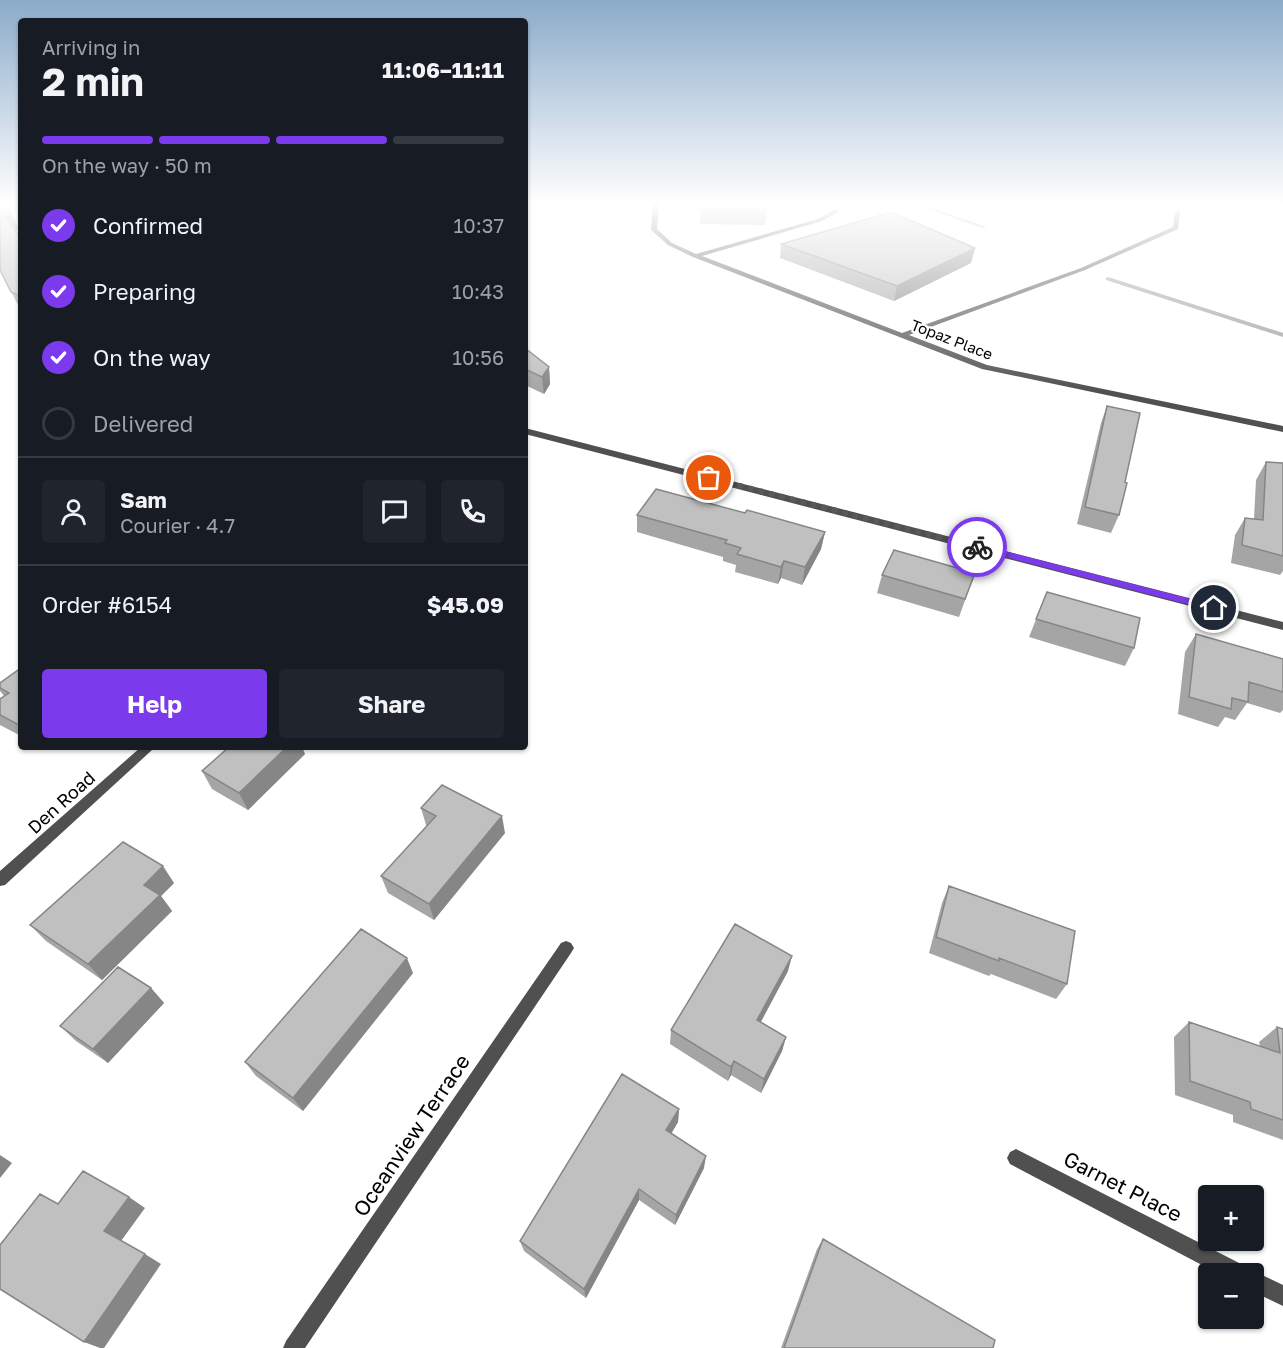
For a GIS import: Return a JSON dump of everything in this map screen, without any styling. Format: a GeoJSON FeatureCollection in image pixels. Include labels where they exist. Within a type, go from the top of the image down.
{"type":"FeatureCollection","features":[{"type":"Feature","properties":{"kind":"street","name":"Topaz Place"},"geometry":{"type":"LineString","coordinates":[[724,267],[968,361],[1015,375],[1283,429]]}},
{"type":"Feature","properties":{"kind":"street"},"geometry":{"type":"LineString","coordinates":[[903,335],[1088,267]]}},
{"type":"Feature","properties":{"kind":"street"},"geometry":{"type":"LineString","coordinates":[[528,431],[1283,626]]}},
{"type":"Feature","properties":{"kind":"street","name":"Den Road"},"geometry":{"type":"LineString","coordinates":[[0,880],[146,750]]}},
{"type":"Feature","properties":{"kind":"street","name":"Oceanview Terrace"},"geometry":{"type":"LineString","coordinates":[[292,1348],[566,948]]}},
{"type":"Feature","properties":{"kind":"street","name":"Garnet Place"},"geometry":{"type":"LineString","coordinates":[[1016,1158],[1219,1263]]}},
{"type":"Feature","properties":{"kind":"street"},"geometry":{"type":"LineString","coordinates":[[1264,1286],[1283,1296]]}},
{"type":"Feature","properties":{"kind":"building"},"geometry":{"type":"Polygon","coordinates":[[[0,267],[18,267],[18,295],[11,292],[0,267]]]}},
{"type":"Feature","properties":{"kind":"building"},"geometry":{"type":"Polygon","coordinates":[[[844,267],[936,267],[897,286],[844,267]]]}},
{"type":"Feature","properties":{"kind":"building"},"geometry":{"type":"Polygon","coordinates":[[[528,350],[549,367],[542,377],[528,370],[528,350]]]}},
{"type":"Feature","properties":{"kind":"building"},"geometry":{"type":"Polygon","coordinates":[[[1107,406],[1140,413],[1119,515],[1085,507],[1107,406]]]}},
{"type":"Feature","properties":{"kind":"building"},"geometry":{"type":"Polygon","coordinates":[[[1266,462],[1283,463],[1283,556],[1242,545],[1245,518],[1263,520],[1266,462]]]}},
{"type":"Feature","properties":{"kind":"building"},"geometry":{"type":"Polygon","coordinates":[[[656,489],[745,513],[747,510],[825,532],[805,567],[784,561],[781,567],[737,554],[741,548],[725,543],[727,540],[637,515],[656,489]]]}},
{"type":"Feature","properties":{"kind":"building"},"geometry":{"type":"Polygon","coordinates":[[[894,550],[975,573],[965,599],[882,575],[894,550]]]}},
{"type":"Feature","properties":{"kind":"building"},"geometry":{"type":"Polygon","coordinates":[[[1047,592],[1140,618],[1134,648],[1036,619],[1047,592]]]}},
{"type":"Feature","properties":{"kind":"building"},"geometry":{"type":"Polygon","coordinates":[[[1196,634],[1283,659],[1283,692],[1249,682],[1248,702],[1232,698],[1231,709],[1189,697],[1196,634]]]}},
{"type":"Feature","properties":{"kind":"building"},"geometry":{"type":"Polygon","coordinates":[[[18,670],[18,724],[0,715],[0,699],[9,693],[0,688],[0,683],[18,670]]]}},
{"type":"Feature","properties":{"kind":"building"},"geometry":{"type":"Polygon","coordinates":[[[226,750],[284,750],[239,793],[202,771],[226,750]]]}},
{"type":"Feature","properties":{"kind":"building"},"geometry":{"type":"Polygon","coordinates":[[[442,785],[502,816],[429,904],[381,876],[436,816],[421,808],[442,785]]]}},
{"type":"Feature","properties":{"kind":"building"},"geometry":{"type":"Polygon","coordinates":[[[123,842],[163,866],[144,885],[160,895],[88,964],[30,925],[123,842]]]}},
{"type":"Feature","properties":{"kind":"building"},"geometry":{"type":"Polygon","coordinates":[[[949,886],[1075,931],[1067,984],[936,937],[949,886]]]}},
{"type":"Feature","properties":{"kind":"building"},"geometry":{"type":"Polygon","coordinates":[[[735,924],[792,956],[757,1020],[786,1037],[764,1079],[734,1061],[731,1067],[671,1030],[735,924]]]}},
{"type":"Feature","properties":{"kind":"building"},"geometry":{"type":"Polygon","coordinates":[[[361,929],[407,958],[293,1098],[245,1062],[361,929]]]}},
{"type":"Feature","properties":{"kind":"building"},"geometry":{"type":"Polygon","coordinates":[[[118,967],[151,988],[93,1049],[60,1026],[118,967]]]}},
{"type":"Feature","properties":{"kind":"building"},"geometry":{"type":"Polygon","coordinates":[[[1189,1022],[1280,1053],[1277,1027],[1283,1029],[1283,1120],[1251,1109],[1250,1102],[1190,1081],[1189,1022]]]}},
{"type":"Feature","properties":{"kind":"building"},"geometry":{"type":"Polygon","coordinates":[[[622,1074],[679,1109],[666,1130],[706,1156],[676,1215],[639,1189],[584,1289],[520,1241],[622,1074]]]}},
{"type":"Feature","properties":{"kind":"building"},"geometry":{"type":"Polygon","coordinates":[[[83,1171],[129,1197],[104,1231],[145,1254],[84,1342],[0,1289],[0,1245],[40,1194],[58,1204],[83,1171]]]}},
{"type":"Feature","properties":{"kind":"building"},"geometry":{"type":"Polygon","coordinates":[[[823,1239],[995,1340],[993,1348],[784,1348],[823,1239]]]}},
{"type":"Feature","properties":{"kind":"waterway"},"geometry":{"type":"LineString","coordinates":[[1108,279],[1283,335]]}},
{"type":"Feature","properties":{"kind":"way so far"},"geometry":{"type":"LineString","coordinates":[[709,478],[977,547]]}},
{"type":"Feature","properties":{"kind":"route"},"geometry":{"type":"LineString","coordinates":[[977,547],[1214,608]]}}]}
